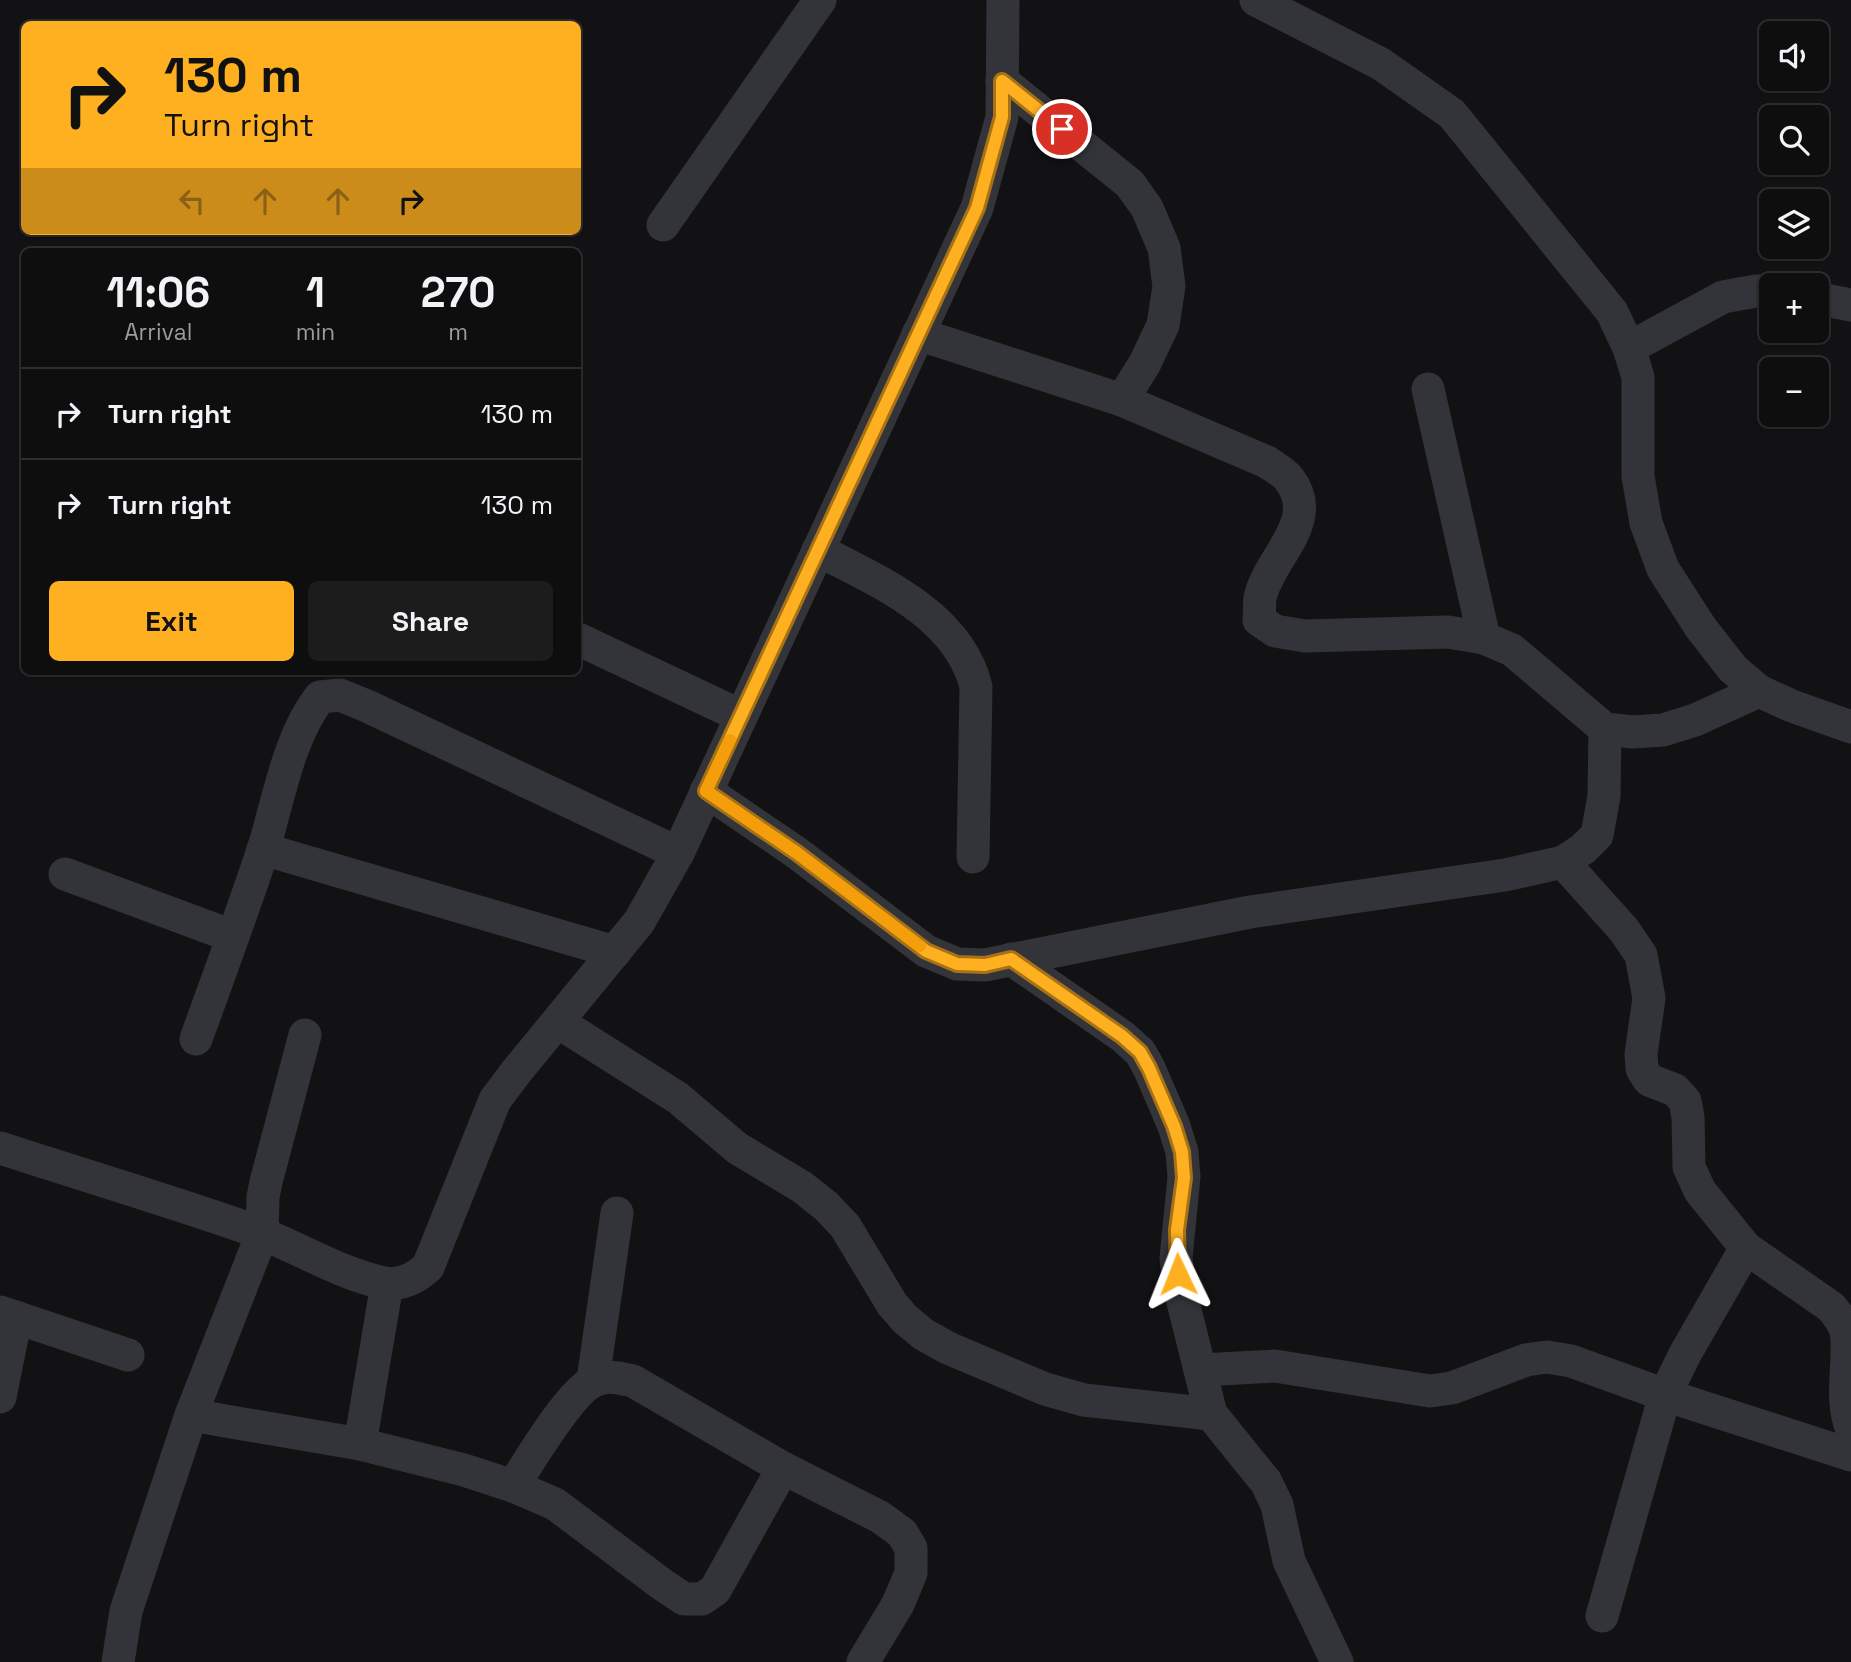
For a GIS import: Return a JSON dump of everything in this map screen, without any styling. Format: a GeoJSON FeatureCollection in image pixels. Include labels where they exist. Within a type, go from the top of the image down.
{"type":"FeatureCollection","features":[{"type":"Feature","properties":{"kind":"street"},"geometry":{"type":"LineString","coordinates":[[663,225],[820,0]]}},
{"type":"Feature","properties":{"kind":"street"},"geometry":{"type":"LineString","coordinates":[[0,1148],[246,1228],[347,1272],[387,1284],[418,1277],[428,1268],[495,1100],[639,922],[678,853],[977,208],[1002,117],[1003,0]]}},
{"type":"Feature","properties":{"kind":"street"},"geometry":{"type":"LineString","coordinates":[[1256,0],[1381,64],[1451,114],[1612,312],[1629,348],[1638,377],[1638,476],[1646,523],[1663,569],[1701,628],[1733,669],[1759,691],[1851,727]]}},
{"type":"Feature","properties":{"kind":"street"},"geometry":{"type":"LineString","coordinates":[[1002,81],[1130,184],[1147,208],[1164,248],[1168,286],[1163,325],[1145,363],[1122,400]]}},
{"type":"Feature","properties":{"kind":"street"},"geometry":{"type":"LineString","coordinates":[[1629,348],[1723,297],[1759,291]]}},
{"type":"Feature","properties":{"kind":"street"},"geometry":{"type":"LineString","coordinates":[[1829,301],[1851,306]]}},
{"type":"Feature","properties":{"kind":"street"},"geometry":{"type":"LineString","coordinates":[[918,334],[1122,400],[1267,463],[1289,477],[1300,499],[1298,527],[1272,570],[1260,598],[1259,620],[1275,631],[1305,636],[1448,632],[1484,638],[1512,650],[1605,729],[1633,732],[1663,730],[1695,720],[1759,691]]}},
{"type":"Feature","properties":{"kind":"street"},"geometry":{"type":"LineString","coordinates":[[1428,389],[1484,638]]}},
{"type":"Feature","properties":{"kind":"street"},"geometry":{"type":"LineString","coordinates":[[818,550],[879,582],[918,607],[940,625],[972,670],[976,687],[973,857]]}},
{"type":"Feature","properties":{"kind":"street"},"geometry":{"type":"LineString","coordinates":[[581,640],[741,716]]}},
{"type":"Feature","properties":{"kind":"street"},"geometry":{"type":"LineString","coordinates":[[196,1039],[263,849],[299,733],[308,712],[320,697],[340,695],[678,853]]}},
{"type":"Feature","properties":{"kind":"street"},"geometry":{"type":"LineString","coordinates":[[706,791],[797,853],[926,951],[957,964],[985,965],[1250,912],[1505,875],[1563,862],[1583,849],[1597,835],[1604,796],[1605,729]]}},
{"type":"Feature","properties":{"kind":"street"},"geometry":{"type":"LineString","coordinates":[[263,849],[615,952]]}},
{"type":"Feature","properties":{"kind":"street"},"geometry":{"type":"LineString","coordinates":[[1563,862],[1624,930],[1641,955],[1650,998],[1641,1054],[1642,1069],[1649,1080],[1675,1090],[1685,1101],[1689,1167],[1693,1179],[1725,1225],[1746,1248],[1830,1307],[1840,1318],[1846,1331],[1845,1391],[1847,1416],[1851,1427]]}},
{"type":"Feature","properties":{"kind":"street"},"geometry":{"type":"LineString","coordinates":[[65,874],[232,936]]}},
{"type":"Feature","properties":{"kind":"street"},"geometry":{"type":"LineString","coordinates":[[1011,959],[1122,1036],[1140,1052],[1149,1068],[1182,1152],[1184,1178],[1176,1258],[1180,1290],[1212,1414],[1266,1482],[1278,1505],[1289,1561],[1337,1662]]}},
{"type":"Feature","properties":{"kind":"street"},"geometry":{"type":"LineString","coordinates":[[558,1022],[678,1098],[737,1148],[802,1187],[827,1206],[845,1226],[892,1304],[923,1334],[948,1348],[1045,1389],[1084,1400],[1212,1414]]}},
{"type":"Feature","properties":{"kind":"street"},"geometry":{"type":"LineString","coordinates":[[118,1662],[126,1611],[191,1415],[246,1228],[263,1197],[305,1035]]}},
{"type":"Feature","properties":{"kind":"street"},"geometry":{"type":"LineString","coordinates":[[593,1380],[617,1213]]}},
{"type":"Feature","properties":{"kind":"street"},"geometry":{"type":"LineString","coordinates":[[1602,1616],[1665,1395],[1685,1354],[1746,1248]]}},
{"type":"Feature","properties":{"kind":"street"},"geometry":{"type":"LineString","coordinates":[[360,1444],[387,1284]]}},
{"type":"Feature","properties":{"kind":"street"},"geometry":{"type":"LineString","coordinates":[[0,1397],[8,1315],[128,1355]]}},
{"type":"Feature","properties":{"kind":"street"},"geometry":{"type":"LineString","coordinates":[[1200,1370],[1275,1366],[1430,1391],[1452,1388],[1526,1360],[1547,1357],[1571,1361],[1665,1395],[1851,1455]]}},
{"type":"Feature","properties":{"kind":"street"},"geometry":{"type":"LineString","coordinates":[[513,1486],[572,1399],[593,1380],[611,1376],[633,1381],[783,1468],[880,1517],[902,1533],[911,1548],[911,1573],[898,1604],[863,1662]]}},
{"type":"Feature","properties":{"kind":"street"},"geometry":{"type":"LineString","coordinates":[[191,1415],[360,1444],[464,1470],[513,1486],[555,1504],[684,1599],[702,1599],[715,1590],[783,1468]]}},
{"type":"Feature","properties":{"kind":"slow traffic"},"geometry":{"type":"LineString","coordinates":[[730,740],[706,791],[797,853],[920,946]]}},
{"type":"Feature","properties":{"kind":"route"},"geometry":{"type":"LineString","coordinates":[[1062,129],[1002,81],[1002,117],[977,208],[706,791],[797,853],[926,951],[957,964],[985,965],[1011,959],[1122,1036],[1140,1052],[1174,1126],[1182,1152],[1184,1178],[1177,1230],[1178,1274]]}}]}
